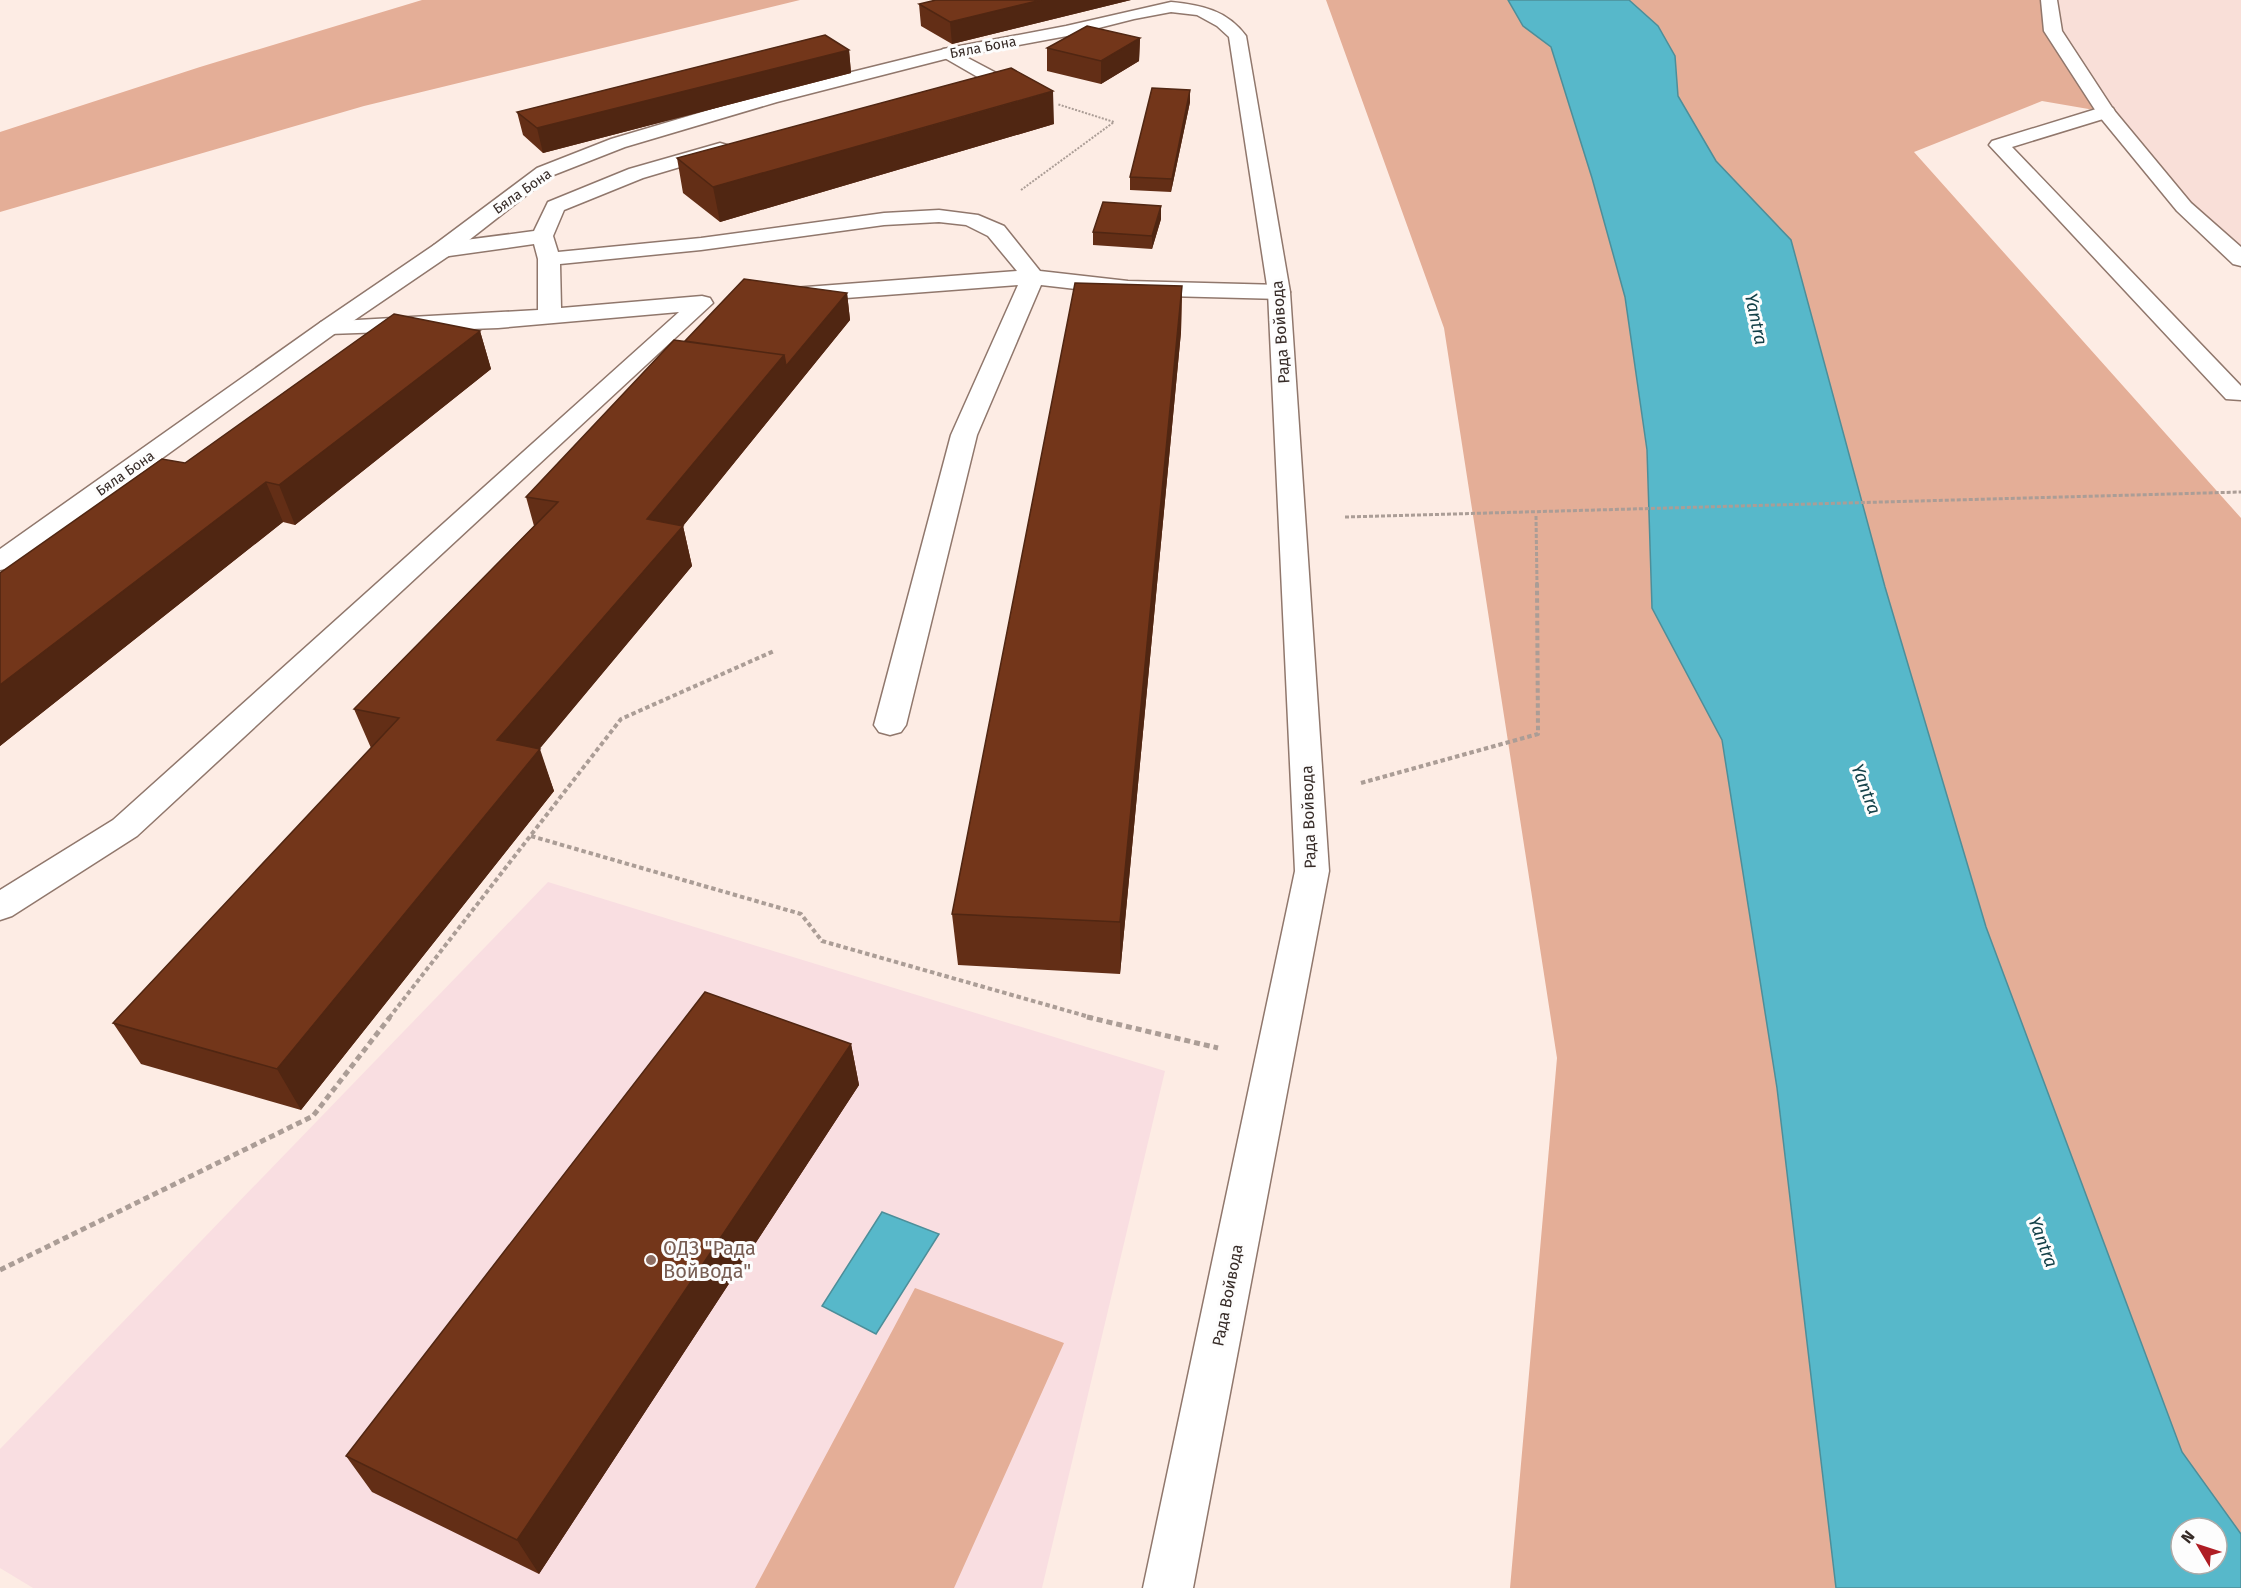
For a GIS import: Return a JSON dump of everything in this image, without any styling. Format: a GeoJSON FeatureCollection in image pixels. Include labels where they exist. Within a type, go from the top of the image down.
{"type":"FeatureCollection","features":[{"type":"Feature","properties":{"kind":"street"},"geometry":{"type":"LineString","coordinates":[[2049,0],[2053,31],[2106,112],[2184,207],[2241,259]]}},
{"type":"Feature","properties":{"kind":"street","name":"Бяла Бона"},"geometry":{"type":"LineString","coordinates":[[0,562],[329,327],[442,250],[544,172],[618,143],[770,98],[950,53],[1067,31],[1133,14],[1171,7],[1201,10],[1223,22],[1237,36]]}},
{"type":"Feature","properties":{"kind":"street","name":"Рада Войвода"},"geometry":{"type":"LineString","coordinates":[[1168,1588],[1312,871],[1279,292],[1237,36]]}},
{"type":"Feature","properties":{"kind":"street"},"geometry":{"type":"LineString","coordinates":[[950,53],[1012,89]]}},
{"type":"Feature","properties":{"kind":"street"},"geometry":{"type":"LineString","coordinates":[[978,96],[1012,89]]}},
{"type":"Feature","properties":{"kind":"street"},"geometry":{"type":"LineString","coordinates":[[2106,112],[2000,145],[2235,394]]}},
{"type":"Feature","properties":{"kind":"street"},"geometry":{"type":"LineString","coordinates":[[550,317],[549,259],[542,236],[555,206],[600,185],[643,169],[737,145]]}},
{"type":"Feature","properties":{"kind":"street"},"geometry":{"type":"LineString","coordinates":[[549,259],[701,244],[884,219],[939,216],[971,219],[996,231],[1033,277]]}},
{"type":"Feature","properties":{"kind":"street"},"geometry":{"type":"LineString","coordinates":[[442,250],[542,236]]}},
{"type":"Feature","properties":{"kind":"street"},"geometry":{"type":"LineString","coordinates":[[891,724],[964,435],[1033,277]]}},
{"type":"Feature","properties":{"kind":"street"},"geometry":{"type":"LineString","coordinates":[[773,297],[1033,277],[1128,288],[1279,292]]}},
{"type":"Feature","properties":{"kind":"street"},"geometry":{"type":"LineString","coordinates":[[0,907],[126,828],[714,302],[498,321],[329,327]]}},
{"type":"Feature","properties":{"kind":"path"},"geometry":{"type":"LineString","coordinates":[[971,219],[1022,189],[1114,122],[1012,89]]}},
{"type":"Feature","properties":{"kind":"path"},"geometry":{"type":"LineString","coordinates":[[1292,518],[2241,492]]}},
{"type":"Feature","properties":{"kind":"path"},"geometry":{"type":"LineString","coordinates":[[1308,798],[1538,734],[1536,516]]}},
{"type":"Feature","properties":{"kind":"path"},"geometry":{"type":"LineString","coordinates":[[0,1270],[313,1116],[621,719],[774,651]]}},
{"type":"Feature","properties":{"kind":"path"},"geometry":{"type":"LineString","coordinates":[[531,836],[801,914],[822,941],[1087,1017],[1274,1061]]}},
{"type":"Feature","properties":{"kind":"shaded area"},"geometry":{"type":"Polygon","coordinates":[[[422,0],[800,0],[364,106],[0,212],[0,132],[200,67],[422,0]]]}},
{"type":"Feature","properties":{"kind":"shaded area"},"geometry":{"type":"Polygon","coordinates":[[[1326,0],[1508,0],[1523,26],[1551,47],[1592,178],[1625,297],[1647,451],[1652,608],[1722,740],[1777,1088],[1836,1588],[1510,1588],[1557,1058],[1444,328],[1326,0]]]}},
{"type":"Feature","properties":{"kind":"shaded area"},"geometry":{"type":"Polygon","coordinates":[[[1629,0],[2049,0],[2053,31],[2106,112],[2042,101],[1914,152],[2241,518],[2241,1534],[2182,1452],[1986,927],[1885,587],[1791,241],[1716,161],[1678,96],[1675,56],[1658,26],[1629,0]]]}},
{"type":"Feature","properties":{"kind":"shaded area"},"geometry":{"type":"Polygon","coordinates":[[[2049,0],[2241,0],[2241,259],[2184,207],[2053,31],[2049,0]]]}},
{"type":"Feature","properties":{"kind":"shaded area","name":"ОДЗ \"Рада Войвода\""},"geometry":{"type":"Polygon","coordinates":[[[548,882],[1165,1071],[1042,1588],[33,1588],[0,1568],[0,1449],[548,882]]]}},
{"type":"Feature","properties":{"kind":"shaded area"},"geometry":{"type":"Polygon","coordinates":[[[915,1288],[1064,1343],[954,1588],[755,1588],[915,1288]]]}},
{"type":"Feature","properties":{"kind":"water","name":"Yantra"},"geometry":{"type":"Polygon","coordinates":[[[1508,0],[1629,0],[1658,26],[1675,56],[1678,96],[1716,161],[1791,240],[1885,587],[1986,927],[2182,1452],[2228,1516],[2169,1516],[2169,1576],[2229,1576],[2229,1517],[2241,1534],[2241,1588],[1836,1588],[1777,1088],[1722,740],[1652,608],[1647,450],[1625,297],[1592,178],[1551,47],[1523,26],[1508,0]]]}},
{"type":"Feature","properties":{"kind":"water"},"geometry":{"type":"Polygon","coordinates":[[[882,1212],[939,1234],[876,1334],[822,1306],[882,1212]]]}},
{"type":"Feature","properties":{"kind":"building"},"geometry":{"type":"Polygon","coordinates":[[[936,0],[1041,0],[950,22],[919,4],[936,0]]]}},
{"type":"Feature","properties":{"kind":"building"},"geometry":{"type":"Polygon","coordinates":[[[1087,26],[1140,38],[1101,61],[1047,48],[1087,26]]]}},
{"type":"Feature","properties":{"kind":"building"},"geometry":{"type":"Polygon","coordinates":[[[825,35],[849,50],[537,128],[517,112],[825,35]]]}},
{"type":"Feature","properties":{"kind":"building"},"geometry":{"type":"Polygon","coordinates":[[[1011,68],[1053,91],[713,187],[677,158],[1011,68]]]}},
{"type":"Feature","properties":{"kind":"building"},"geometry":{"type":"Polygon","coordinates":[[[1152,88],[1190,90],[1172,179],[1130,177],[1152,88]]]}},
{"type":"Feature","properties":{"kind":"building"},"geometry":{"type":"Polygon","coordinates":[[[1103,202],[1161,206],[1152,236],[1093,232],[1103,202]]]}},
{"type":"Feature","properties":{"kind":"building"},"geometry":{"type":"Polygon","coordinates":[[[744,279],[847,293],[786,366],[784,355],[685,341],[744,279]]]}},
{"type":"Feature","properties":{"kind":"building"},"geometry":{"type":"Polygon","coordinates":[[[1075,283],[1182,286],[1120,922],[952,914],[1075,283]]]}},
{"type":"Feature","properties":{"kind":"building"},"geometry":{"type":"Polygon","coordinates":[[[394,314],[480,331],[279,485],[266,482],[0,685],[0,573],[162,459],[185,463],[394,314]]]}},
{"type":"Feature","properties":{"kind":"building"},"geometry":{"type":"Polygon","coordinates":[[[674,340],[784,355],[647,519],[683,526],[497,740],[540,749],[277,1069],[113,1023],[399,718],[354,709],[558,502],[526,497],[674,340]]]}},
{"type":"Feature","properties":{"kind":"building"},"geometry":{"type":"Polygon","coordinates":[[[705,992],[851,1044],[517,1540],[346,1456],[705,992]]]}},
{"type":"Feature","properties":{"kind":"place","name":"ОДЗ \"Рада Войвода\""},"geometry":{"type":"Point","coordinates":[651,1260]}}]}
